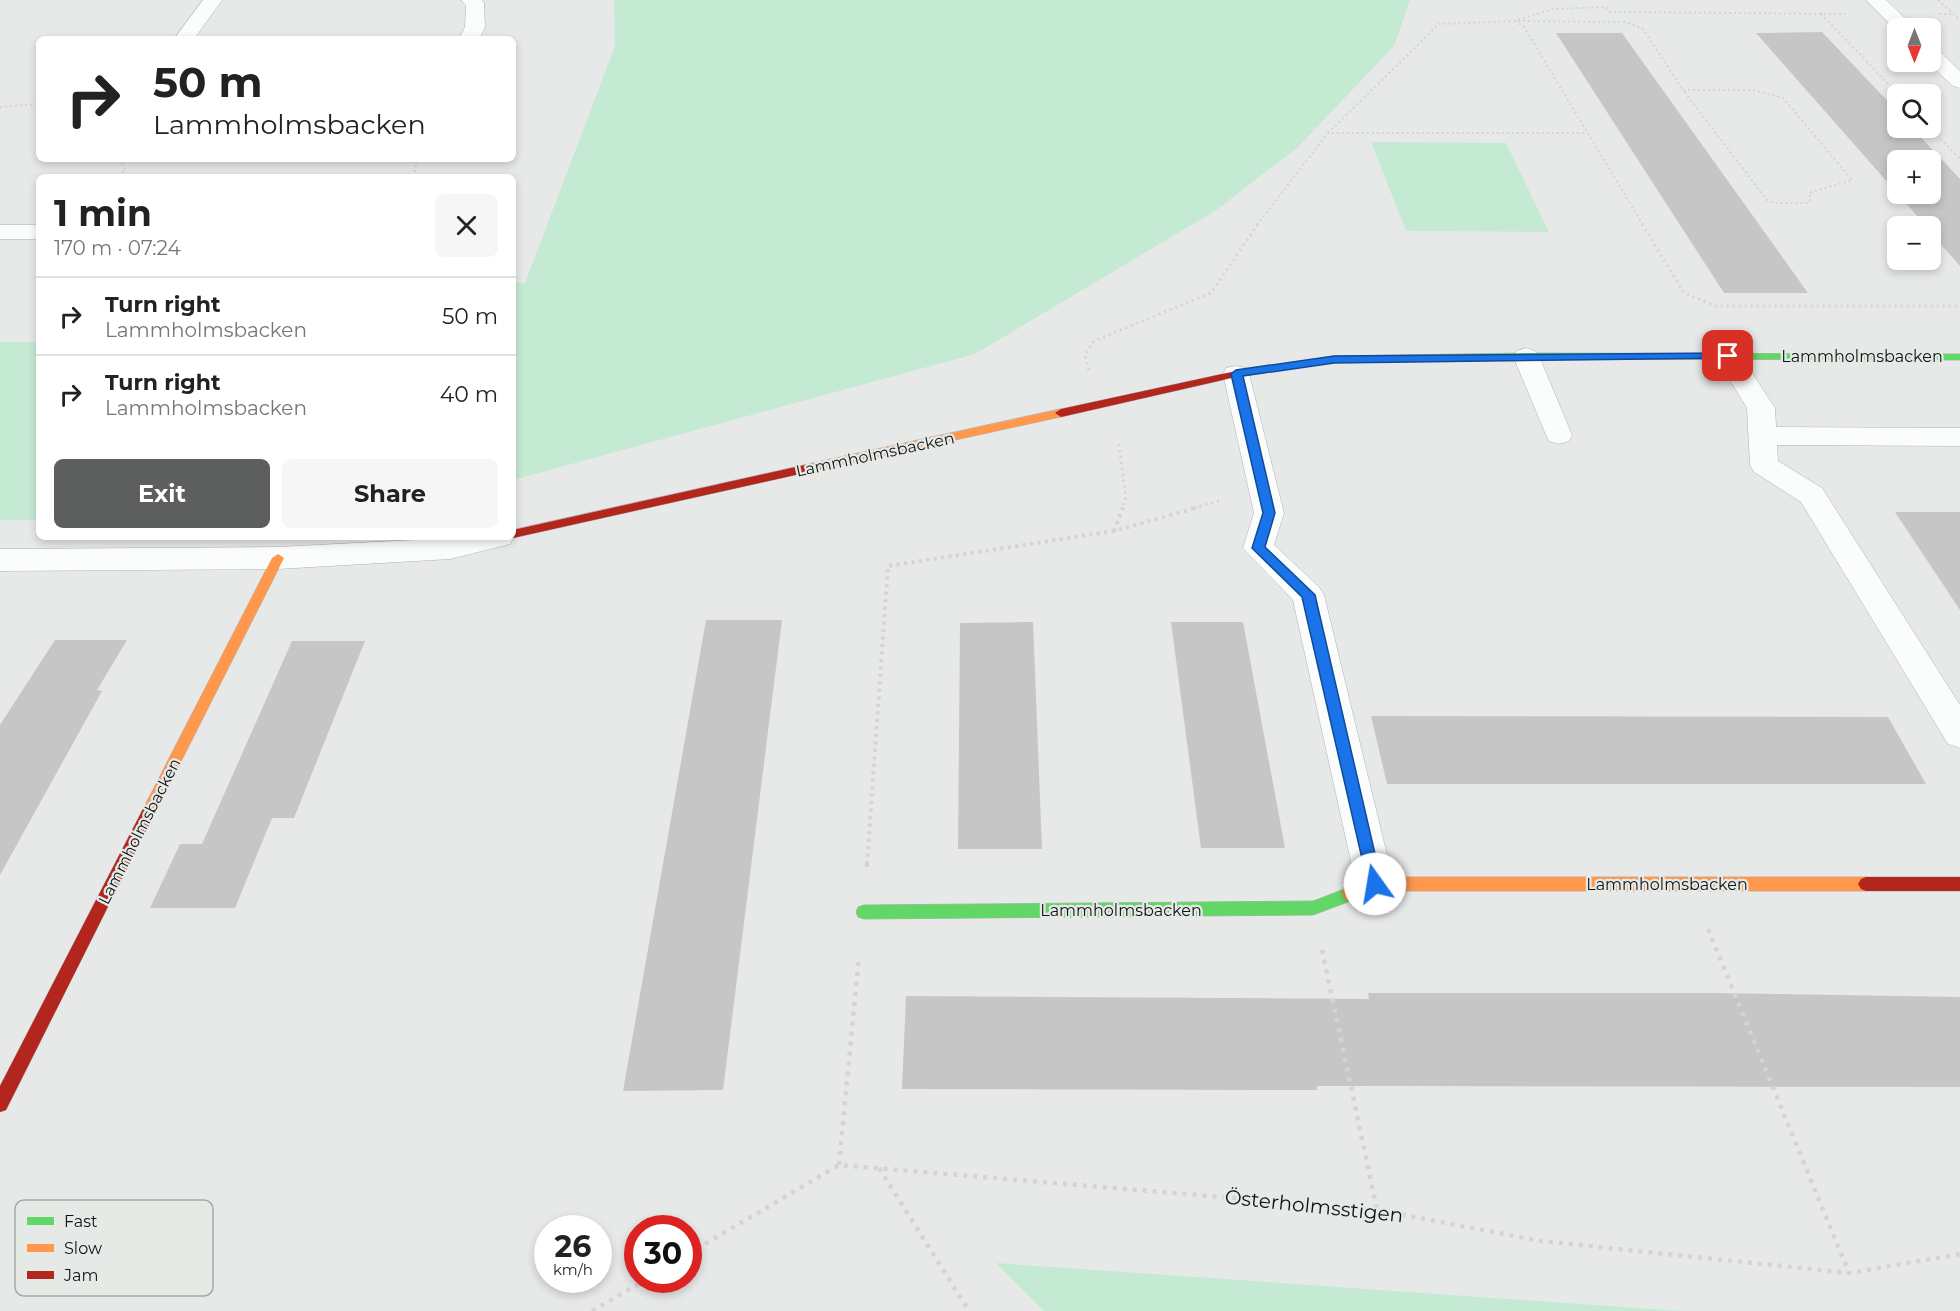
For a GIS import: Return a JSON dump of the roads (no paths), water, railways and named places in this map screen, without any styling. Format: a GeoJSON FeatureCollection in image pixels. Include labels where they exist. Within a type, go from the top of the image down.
{"type":"FeatureCollection","features":[{"type":"Feature","properties":{"kind":"street"},"geometry":{"type":"LineString","coordinates":[[186,36],[213,0]]}},
{"type":"Feature","properties":{"kind":"street"},"geometry":{"type":"LineString","coordinates":[[470,0],[475,3],[475,27],[470,36]]}},
{"type":"Feature","properties":{"kind":"street"},"geometry":{"type":"LineString","coordinates":[[1875,0],[1894,18]]}},
{"type":"Feature","properties":{"kind":"street"},"geometry":{"type":"LineString","coordinates":[[1941,64],[1960,82]]}},
{"type":"Feature","properties":{"kind":"street"},"geometry":{"type":"LineString","coordinates":[[0,232],[36,232]]}},
{"type":"Feature","properties":{"kind":"street","name":"Lammholmsbacken"},"geometry":{"type":"LineString","coordinates":[[516,533],[1236,374],[1334,359],[1526,356],[1960,357]]}},
{"type":"Feature","properties":{"kind":"street"},"geometry":{"type":"LineString","coordinates":[[1728,356],[1761,408],[1764,465],[1812,495],[1960,734]]}},
{"type":"Feature","properties":{"kind":"street"},"geometry":{"type":"LineString","coordinates":[[1236,374],[1269,513],[1258,548],[1308,595],[1375,884]]}},
{"type":"Feature","properties":{"kind":"street"},"geometry":{"type":"LineString","coordinates":[[0,560],[278,558],[450,548],[486,540]]}},
{"type":"Feature","properties":{"kind":"street","name":"Lammholmsbacken"},"geometry":{"type":"LineString","coordinates":[[0,1104],[278,558]]}},
{"type":"Feature","properties":{"kind":"street","name":"Lammholmsbacken"},"geometry":{"type":"LineString","coordinates":[[864,912],[1313,908],[1375,884],[1960,884]]}},
{"type":"Feature","properties":{"kind":"lane"},"geometry":{"type":"LineString","coordinates":[[1526,356],[1559,435]]}},
{"type":"Feature","properties":{"kind":"lane"},"geometry":{"type":"LineString","coordinates":[[1762,436],[1960,437]]}}]}
